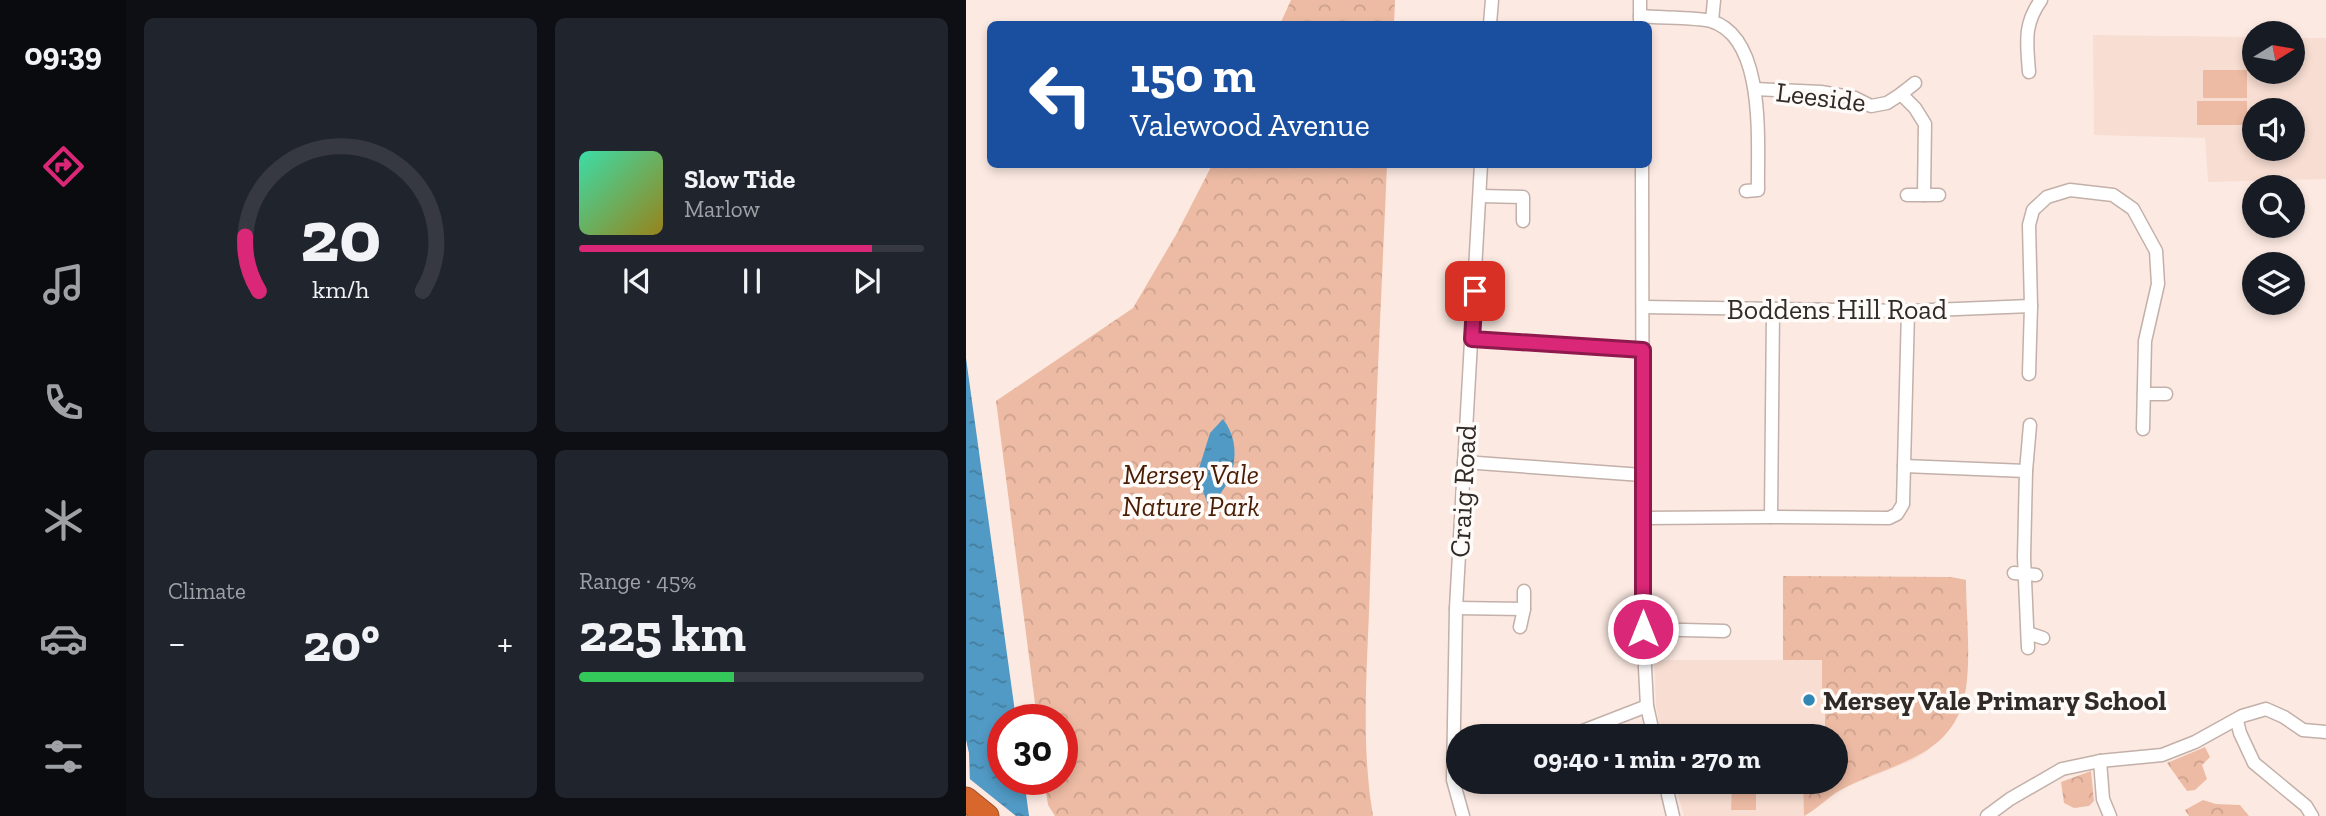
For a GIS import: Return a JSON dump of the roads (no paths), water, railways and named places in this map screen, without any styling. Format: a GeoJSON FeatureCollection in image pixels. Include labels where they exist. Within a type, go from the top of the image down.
{"type":"FeatureCollection","features":[{"type":"Feature","properties":{"kind":"highway"},"geometry":{"type":"LineString","coordinates":[[966,799],[987,816]]}},
{"type":"Feature","properties":{"kind":"street"},"geometry":{"type":"LineString","coordinates":[[1490,21],[1492,0]]}},
{"type":"Feature","properties":{"kind":"street"},"geometry":{"type":"LineString","coordinates":[[1640,0],[1640,20],[1712,22],[1730,34],[1749,61],[1755,89],[1752,191]]}},
{"type":"Feature","properties":{"kind":"street"},"geometry":{"type":"LineString","coordinates":[[1712,22],[1714,0]]}},
{"type":"Feature","properties":{"kind":"street"},"geometry":{"type":"LineString","coordinates":[[2029,72],[2026,30],[2031,13],[2041,0]]}},
{"type":"Feature","properties":{"kind":"street"},"geometry":{"type":"LineString","coordinates":[[1901,94],[1915,83]]}},
{"type":"Feature","properties":{"kind":"street","name":"Leeside"},"geometry":{"type":"LineString","coordinates":[[1755,89],[1821,92],[1855,99],[1871,106],[1887,103],[1901,94],[1915,108],[1925,124],[1924,195]]}},
{"type":"Feature","properties":{"kind":"street","name":"Craig Road"},"geometry":{"type":"LineString","coordinates":[[1455,724],[1456,608],[1482,168]]}},
{"type":"Feature","properties":{"kind":"street"},"geometry":{"type":"LineString","coordinates":[[1642,168],[1643,629],[1647,706],[1651,724]]}},
{"type":"Feature","properties":{"kind":"street"},"geometry":{"type":"LineString","coordinates":[[2029,374],[2029,225],[2033,210],[2047,197],[2070,190],[2113,195],[2133,209],[2156,251],[2158,284],[2144,341],[2143,429]]}},
{"type":"Feature","properties":{"kind":"street"},"geometry":{"type":"LineString","coordinates":[[1907,195],[1939,195]]}},
{"type":"Feature","properties":{"kind":"street"},"geometry":{"type":"LineString","coordinates":[[1479,196],[1523,197],[1523,221]]}},
{"type":"Feature","properties":{"kind":"street","name":"Boddens Hill Road"},"geometry":{"type":"LineString","coordinates":[[1643,307],[1908,311],[2031,306]]}},
{"type":"Feature","properties":{"kind":"street"},"geometry":{"type":"LineString","coordinates":[[1771,517],[1773,310]]}},
{"type":"Feature","properties":{"kind":"street"},"geometry":{"type":"LineString","coordinates":[[1643,519],[1889,518],[1896,514],[1903,504],[1908,311]]}},
{"type":"Feature","properties":{"kind":"street"},"geometry":{"type":"LineString","coordinates":[[1472,339],[1643,350]]}},
{"type":"Feature","properties":{"kind":"street"},"geometry":{"type":"LineString","coordinates":[[2144,394],[2166,394]]}},
{"type":"Feature","properties":{"kind":"street"},"geometry":{"type":"LineString","coordinates":[[2028,648],[2025,574],[2026,471],[2030,425]]}},
{"type":"Feature","properties":{"kind":"street"},"geometry":{"type":"LineString","coordinates":[[1464,462],[1642,475]]}},
{"type":"Feature","properties":{"kind":"street"},"geometry":{"type":"LineString","coordinates":[[1904,466],[2026,471]]}},
{"type":"Feature","properties":{"kind":"street"},"geometry":{"type":"LineString","coordinates":[[1520,627],[1524,591]]}},
{"type":"Feature","properties":{"kind":"street"},"geometry":{"type":"LineString","coordinates":[[1456,608],[1524,609]]}},
{"type":"Feature","properties":{"kind":"street"},"geometry":{"type":"LineString","coordinates":[[1643,629],[1724,631]]}},
{"type":"Feature","properties":{"kind":"street"},"geometry":{"type":"LineString","coordinates":[[2028,633],[2043,638]]}},
{"type":"Feature","properties":{"kind":"street"},"geometry":{"type":"LineString","coordinates":[[1601,724],[1647,706]]}},
{"type":"Feature","properties":{"kind":"street"},"geometry":{"type":"LineString","coordinates":[[1987,816],[2010,799],[2062,769],[2101,761],[2162,755],[2195,742],[2242,716],[2266,709],[2303,730],[2326,732]]}},
{"type":"Feature","properties":{"kind":"street"},"geometry":{"type":"LineString","coordinates":[[2237,721],[2254,763],[2306,806],[2309,815]]}},
{"type":"Feature","properties":{"kind":"street"},"geometry":{"type":"LineString","coordinates":[[2101,761],[2103,799],[2110,816]]}},
{"type":"Feature","properties":{"kind":"street","name":"Craig Road"},"geometry":{"type":"LineString","coordinates":[[1458,794],[1462,816]]}},
{"type":"Feature","properties":{"kind":"street"},"geometry":{"type":"LineString","coordinates":[[1668,794],[1673,816]]}},
{"type":"Feature","properties":{"kind":"water"},"geometry":{"type":"Polygon","coordinates":[[[966,358],[1014,704],[987,704],[987,795],[1026,795],[1029,816],[971,816],[969,753],[966,740],[966,358]]]}},
{"type":"Feature","properties":{"kind":"water"},"geometry":{"type":"Polygon","coordinates":[[[1223,419],[1230,430],[1235,454],[1230,477],[1209,507],[1197,475],[1210,433],[1223,419]]]}},
{"type":"Feature","properties":{"kind":"place","name":"Mersey Vale Primary School"},"geometry":{"type":"Point","coordinates":[1809,700]}},
{"type":"Feature","properties":{"kind":"park label","name":"Mersey Vale Nature Park"},"geometry":{"type":"Point","coordinates":[1191,490]}}]}
